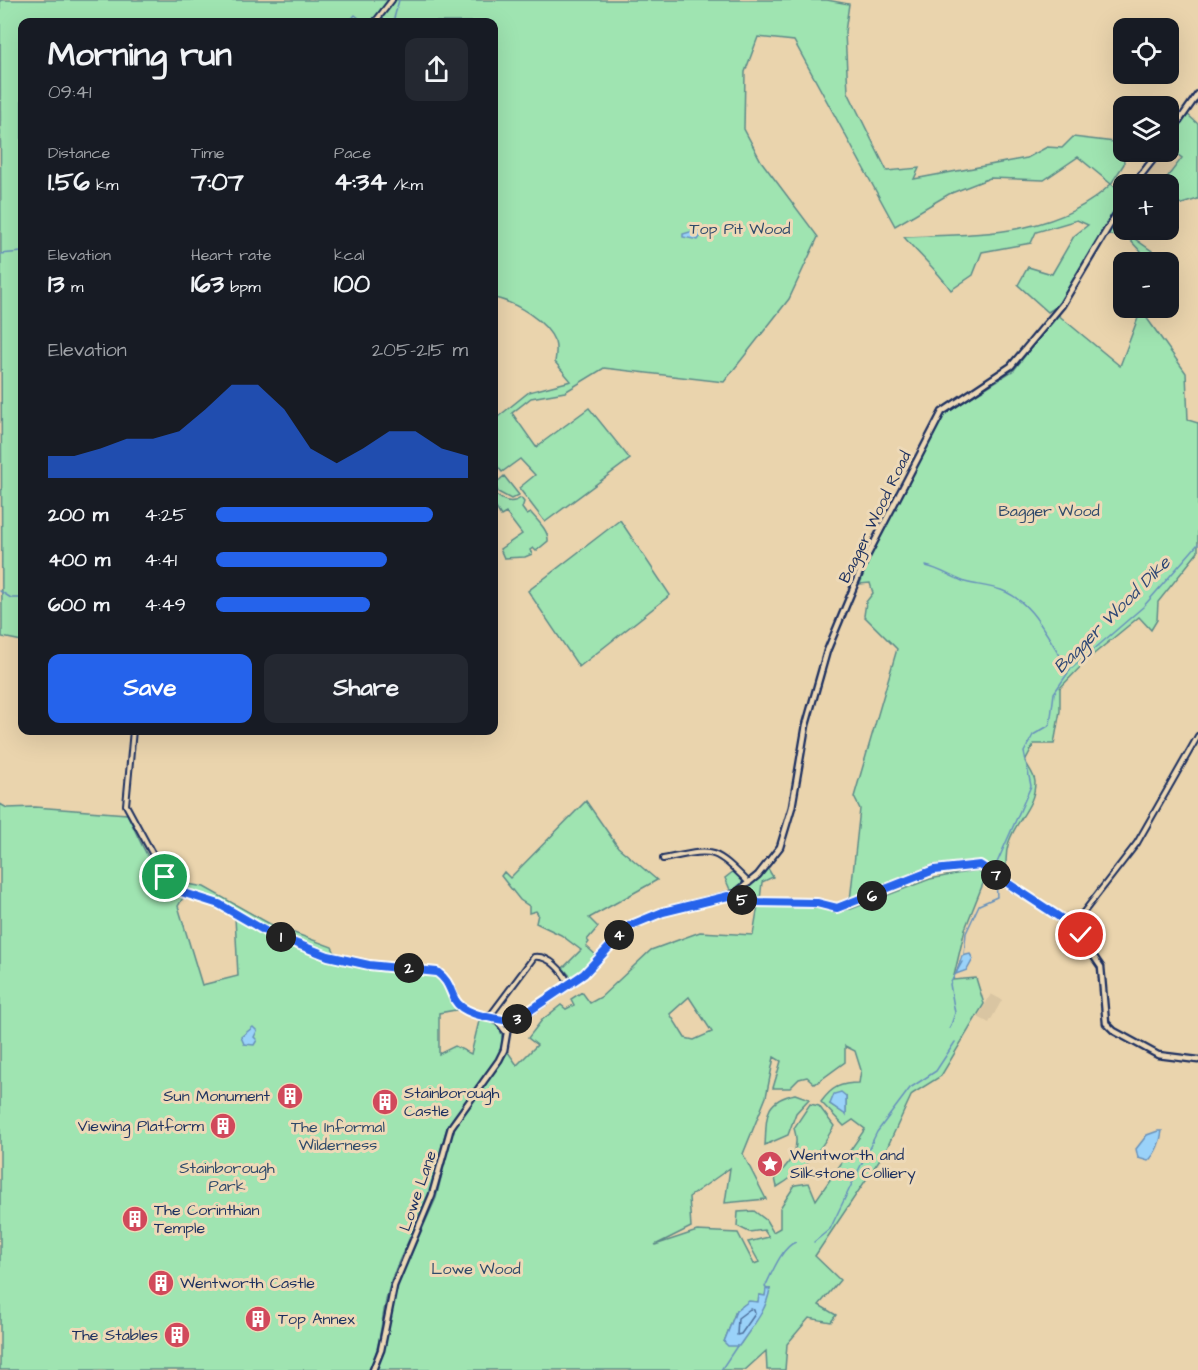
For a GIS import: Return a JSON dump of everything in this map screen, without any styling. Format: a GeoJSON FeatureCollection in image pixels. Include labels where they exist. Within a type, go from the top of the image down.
{"type":"FeatureCollection","features":[{"type":"Feature","properties":{"kind":"street"},"geometry":{"type":"LineString","coordinates":[[377,18],[392,0]]}},
{"type":"Feature","properties":{"kind":"street"},"geometry":{"type":"LineString","coordinates":[[1179,121],[1198,94]]}},
{"type":"Feature","properties":{"kind":"street"},"geometry":{"type":"LineString","coordinates":[[1142,174],[1151,162]]}},
{"type":"Feature","properties":{"kind":"street","name":"Bagger Wood Road"},"geometry":{"type":"LineString","coordinates":[[750,883],[784,839],[806,725],[827,651],[865,560],[942,412],[1011,366],[1062,305],[1113,218]]}},
{"type":"Feature","properties":{"kind":"street"},"geometry":{"type":"LineString","coordinates":[[133,735],[126,805],[165,877],[175,890],[219,904],[267,932],[328,956],[369,965],[437,972],[445,978],[456,1002],[465,1010],[513,1022]]}},
{"type":"Feature","properties":{"kind":"street"},"geometry":{"type":"LineString","coordinates":[[1073,926],[1137,843],[1198,736]]}},
{"type":"Feature","properties":{"kind":"street"},"geometry":{"type":"LineString","coordinates":[[495,1018],[505,1031],[513,1022],[584,974],[629,926],[663,912],[728,896],[750,883],[716,853],[699,852],[663,860]]}},
{"type":"Feature","properties":{"kind":"street"},"geometry":{"type":"LineString","coordinates":[[728,896],[753,902],[817,903],[837,908],[934,870],[980,865],[1073,926],[1101,967],[1106,1023],[1126,1040],[1158,1055],[1198,1060]]}},
{"type":"Feature","properties":{"kind":"street"},"geometry":{"type":"LineString","coordinates":[[490,1016],[534,957],[541,957],[562,970],[569,984]]}},
{"type":"Feature","properties":{"kind":"street","name":"Lowe Lane"},"geometry":{"type":"LineString","coordinates":[[373,1370],[381,1350],[394,1286],[432,1195],[451,1127],[499,1060],[504,1050],[505,1031]]}},
{"type":"Feature","properties":{"kind":"shaded area"},"geometry":{"type":"Polygon","coordinates":[[[1154,162],[1178,162],[1169,174],[1144,174],[1154,162]]]}},
{"type":"Feature","properties":{"kind":"shaded area"},"geometry":{"type":"Polygon","coordinates":[[[991,994],[1002,1000],[989,1023],[978,1017],[991,994]]]}},
{"type":"Feature","properties":{"kind":"green space","name":"Top Pit Wood"},"geometry":{"type":"Polygon","coordinates":[[[0,0],[827,0],[849,4],[845,32],[848,92],[887,171],[919,168],[914,179],[1027,158],[1047,147],[1062,148],[1073,137],[1113,142],[1113,162],[1124,162],[1118,174],[1113,174],[1111,184],[1078,157],[1044,180],[990,178],[949,194],[895,226],[794,41],[758,37],[745,72],[744,129],[761,161],[818,237],[789,299],[724,382],[604,368],[565,392],[531,398],[512,413],[536,447],[589,408],[630,459],[545,522],[519,488],[535,475],[520,459],[502,472],[498,467],[498,417],[529,392],[571,381],[555,362],[555,342],[545,327],[520,308],[498,299],[498,18],[18,18],[18,640],[2,637],[0,0]]]}},
{"type":"Feature","properties":{"kind":"green space"},"geometry":{"type":"Polygon","coordinates":[[[1187,114],[1198,124],[1198,199],[1179,205],[1179,174],[1170,174],[1182,158],[1179,156],[1179,126],[1187,114]]]}},
{"type":"Feature","properties":{"kind":"green space"},"geometry":{"type":"Polygon","coordinates":[[[1111,184],[1113,185],[1113,236],[1101,233],[1061,304],[1048,312],[1018,285],[1028,267],[1052,274],[1074,236],[1088,225],[1077,220],[1036,232],[1031,243],[982,252],[973,275],[951,290],[904,237],[959,235],[1014,229],[1066,214],[1090,201],[1111,184]]]}},
{"type":"Feature","properties":{"kind":"green space"},"geometry":{"type":"Polygon","coordinates":[[[1130,240],[1136,240],[1152,251],[1141,252],[1130,240]]]}},
{"type":"Feature","properties":{"kind":"green space","name":"Bagger Wood"},"geometry":{"type":"Polygon","coordinates":[[[1057,314],[1120,366],[1138,318],[1147,318],[1186,373],[1188,420],[1198,423],[1198,552],[1158,602],[1157,620],[1151,630],[1139,617],[1089,658],[1060,688],[1060,711],[1054,744],[1034,744],[1025,761],[1035,782],[1029,805],[1008,847],[1006,861],[1008,878],[980,862],[934,865],[850,901],[860,809],[854,797],[897,649],[864,616],[866,602],[873,593],[870,583],[860,584],[868,561],[943,415],[1014,370],[1057,314]]]}},
{"type":"Feature","properties":{"kind":"green space"},"geometry":{"type":"Polygon","coordinates":[[[504,476],[519,495],[511,499],[498,492],[498,481],[504,476]]]}},
{"type":"Feature","properties":{"kind":"green space"},"geometry":{"type":"Polygon","coordinates":[[[498,496],[507,501],[521,498],[524,502],[522,508],[527,515],[531,513],[542,526],[547,533],[548,541],[536,551],[533,548],[530,550],[532,554],[525,557],[504,558],[500,549],[522,534],[506,513],[501,516],[498,511],[498,496]]]}},
{"type":"Feature","properties":{"kind":"green space"},"geometry":{"type":"Polygon","coordinates":[[[620,520],[670,595],[579,667],[528,591],[620,520]]]}},
{"type":"Feature","properties":{"kind":"green space"},"geometry":{"type":"Polygon","coordinates":[[[586,801],[618,847],[657,880],[589,918],[598,927],[587,940],[589,942],[586,946],[597,956],[581,973],[572,978],[563,968],[581,950],[561,935],[536,923],[538,914],[536,911],[529,913],[529,906],[520,900],[501,876],[504,872],[510,878],[586,801]]]}},
{"type":"Feature","properties":{"kind":"green space","name":"Stainborough Park"},"geometry":{"type":"Polygon","coordinates":[[[0,804],[7,808],[35,807],[127,814],[157,871],[165,882],[184,896],[178,906],[202,985],[238,976],[235,917],[256,928],[256,922],[220,902],[176,888],[172,881],[204,887],[270,924],[332,947],[336,955],[329,959],[373,969],[435,975],[461,1009],[439,1013],[439,1054],[455,1046],[471,1054],[480,1017],[497,1026],[502,1038],[500,1052],[491,1068],[448,1126],[429,1197],[390,1285],[377,1349],[370,1370],[0,1370],[0,804]]]}},
{"type":"Feature","properties":{"kind":"green space"},"geometry":{"type":"Polygon","coordinates":[[[767,867],[773,877],[762,882],[760,900],[737,896],[767,867]]]}},
{"type":"Feature","properties":{"kind":"green space","name":"Lowe Wood"},"geometry":{"type":"Polygon","coordinates":[[[977,870],[986,876],[965,929],[953,980],[976,978],[984,1004],[941,1076],[912,1094],[886,1150],[815,1256],[840,1280],[819,1305],[836,1315],[831,1322],[809,1318],[787,1344],[785,1370],[767,1370],[766,1351],[745,1370],[375,1370],[397,1285],[436,1198],[452,1133],[463,1113],[508,1052],[517,1065],[537,1045],[528,1038],[542,1020],[561,1005],[566,1009],[574,1005],[571,999],[582,992],[590,1003],[601,997],[651,950],[700,932],[753,935],[758,905],[815,906],[832,911],[851,909],[930,879],[977,870]],[[689,997],[670,1014],[685,1038],[694,1040],[712,1032],[689,997]],[[845,1046],[845,1062],[815,1084],[807,1077],[799,1079],[790,1088],[773,1088],[781,1061],[774,1057],[766,1097],[743,1154],[766,1199],[725,1203],[730,1168],[689,1197],[691,1227],[655,1245],[697,1231],[738,1233],[754,1264],[759,1262],[748,1242],[769,1237],[764,1230],[749,1232],[737,1226],[738,1212],[754,1211],[766,1220],[773,1232],[780,1228],[780,1208],[795,1185],[809,1183],[816,1200],[865,1129],[853,1120],[844,1126],[821,1102],[837,1087],[859,1083],[861,1070],[855,1051],[845,1046]],[[846,1096],[830,1104],[845,1114],[846,1114],[846,1096]],[[767,1289],[765,1296],[760,1295],[758,1302],[746,1304],[736,1311],[724,1342],[741,1343],[761,1311],[770,1289],[767,1289]]]}},
{"type":"Feature","properties":{"kind":"green space"},"geometry":{"type":"Polygon","coordinates":[[[734,871],[743,882],[731,892],[725,878],[734,871]]]}},
{"type":"Feature","properties":{"kind":"green space"},"geometry":{"type":"Polygon","coordinates":[[[795,1094],[809,1099],[796,1113],[788,1135],[765,1145],[767,1118],[772,1106],[777,1101],[795,1094]]]}},
{"type":"Feature","properties":{"kind":"green space"},"geometry":{"type":"Polygon","coordinates":[[[810,1104],[819,1106],[834,1126],[810,1161],[777,1187],[775,1178],[793,1156],[795,1150],[794,1128],[810,1104]]]}},
{"type":"Feature","properties":{"kind":"water"},"geometry":{"type":"Polygon","coordinates":[[[700,229],[705,230],[698,240],[683,237],[683,234],[700,229]]]}},
{"type":"Feature","properties":{"kind":"water"},"geometry":{"type":"Polygon","coordinates":[[[970,954],[973,959],[967,970],[956,974],[962,956],[970,954]]]}},
{"type":"Feature","properties":{"kind":"water"},"geometry":{"type":"Polygon","coordinates":[[[253,1027],[257,1031],[254,1037],[257,1040],[254,1045],[244,1044],[241,1037],[253,1027]]]}},
{"type":"Feature","properties":{"kind":"water"},"geometry":{"type":"Polygon","coordinates":[[[841,1092],[846,1096],[846,1115],[830,1104],[834,1094],[841,1092]]]}},
{"type":"Feature","properties":{"kind":"water"},"geometry":{"type":"Polygon","coordinates":[[[1162,1131],[1158,1147],[1153,1155],[1148,1161],[1138,1158],[1136,1149],[1147,1135],[1162,1131]]]}},
{"type":"Feature","properties":{"kind":"water"},"geometry":{"type":"Polygon","coordinates":[[[766,1289],[770,1289],[768,1297],[754,1325],[739,1346],[728,1346],[724,1342],[736,1311],[749,1301],[758,1302],[759,1295],[765,1296],[766,1289]]]}},
{"type":"Feature","properties":{"kind":"waterway"},"geometry":{"type":"LineString","coordinates":[[394,18],[399,0]]}},
{"type":"Feature","properties":{"kind":"waterway"},"geometry":{"type":"LineString","coordinates":[[352,18],[355,15],[359,18]]}},
{"type":"Feature","properties":{"kind":"waterway"},"geometry":{"type":"LineString","coordinates":[[0,254],[18,252]]}},
{"type":"Feature","properties":{"kind":"waterway","name":"Bagger Wood Dike"},"geometry":{"type":"LineString","coordinates":[[996,874],[996,865],[1031,786],[1024,752],[1033,735],[1050,725],[1054,693],[1070,670],[1143,607],[1198,544]]}},
{"type":"Feature","properties":{"kind":"waterway"},"geometry":{"type":"LineString","coordinates":[[926,566],[965,582],[1001,590],[1013,596],[1032,613],[1069,669]]}},
{"type":"Feature","properties":{"kind":"waterway"},"geometry":{"type":"LineString","coordinates":[[0,591],[11,598],[18,598]]}},
{"type":"Feature","properties":{"kind":"waterway","name":"Bagger Wood Dike"},"geometry":{"type":"LineString","coordinates":[[964,955],[966,933],[979,905],[997,897],[996,879]]}},
{"type":"Feature","properties":{"kind":"waterway","name":"Bagger Wood Dike"},"geometry":{"type":"LineString","coordinates":[[950,1028],[955,1013],[950,984],[962,962]]}},
{"type":"Feature","properties":{"kind":"waterway","name":"Bagger Wood Dike"},"geometry":{"type":"LineString","coordinates":[[814,1242],[830,1229],[877,1132],[910,1088],[936,1071],[955,1042]]}},
{"type":"Feature","properties":{"kind":"waterway","name":"Bagger Wood Dike"},"geometry":{"type":"LineString","coordinates":[[768,1290],[765,1287],[778,1262],[786,1249],[796,1242]]}},
{"type":"Feature","properties":{"kind":"waterway","name":"Bagger Wood Dike"},"geometry":{"type":"LineString","coordinates":[[721,1370],[737,1346]]}},
{"type":"Feature","properties":{"kind":"place","name":"Sun Monument"},"geometry":{"type":"Point","coordinates":[290,1096]}},
{"type":"Feature","properties":{"kind":"place","name":"Stainborough Castle"},"geometry":{"type":"Point","coordinates":[385,1102]}},
{"type":"Feature","properties":{"kind":"place","name":"Viewing Platform"},"geometry":{"type":"Point","coordinates":[223,1126]}},
{"type":"Feature","properties":{"kind":"place","name":"Wentworth and Silkstone Colliery"},"geometry":{"type":"Point","coordinates":[770,1164]}},
{"type":"Feature","properties":{"kind":"place","name":"The Corinthian Temple"},"geometry":{"type":"Point","coordinates":[135,1219]}},
{"type":"Feature","properties":{"kind":"place","name":"Wentworth Castle"},"geometry":{"type":"Point","coordinates":[161,1283]}},
{"type":"Feature","properties":{"kind":"place","name":"Top Annex"},"geometry":{"type":"Point","coordinates":[258,1319]}},
{"type":"Feature","properties":{"kind":"place","name":"The Stables"},"geometry":{"type":"Point","coordinates":[177,1335]}},
{"type":"Feature","properties":{"kind":"route"},"geometry":{"type":"LineString","coordinates":[[165,877],[175,890],[219,904],[267,932],[328,956],[369,965],[417,968],[437,972],[451,986],[456,1002],[465,1010],[513,1022],[584,974],[629,926],[663,912],[728,896],[753,902],[817,903],[837,908],[934,870],[980,865],[1073,926],[1081,935]]}},
{"type":"Feature","properties":{"kind":"park label","name":"The Informal Wilderness"},"geometry":{"type":"Point","coordinates":[338,1136]}}]}
